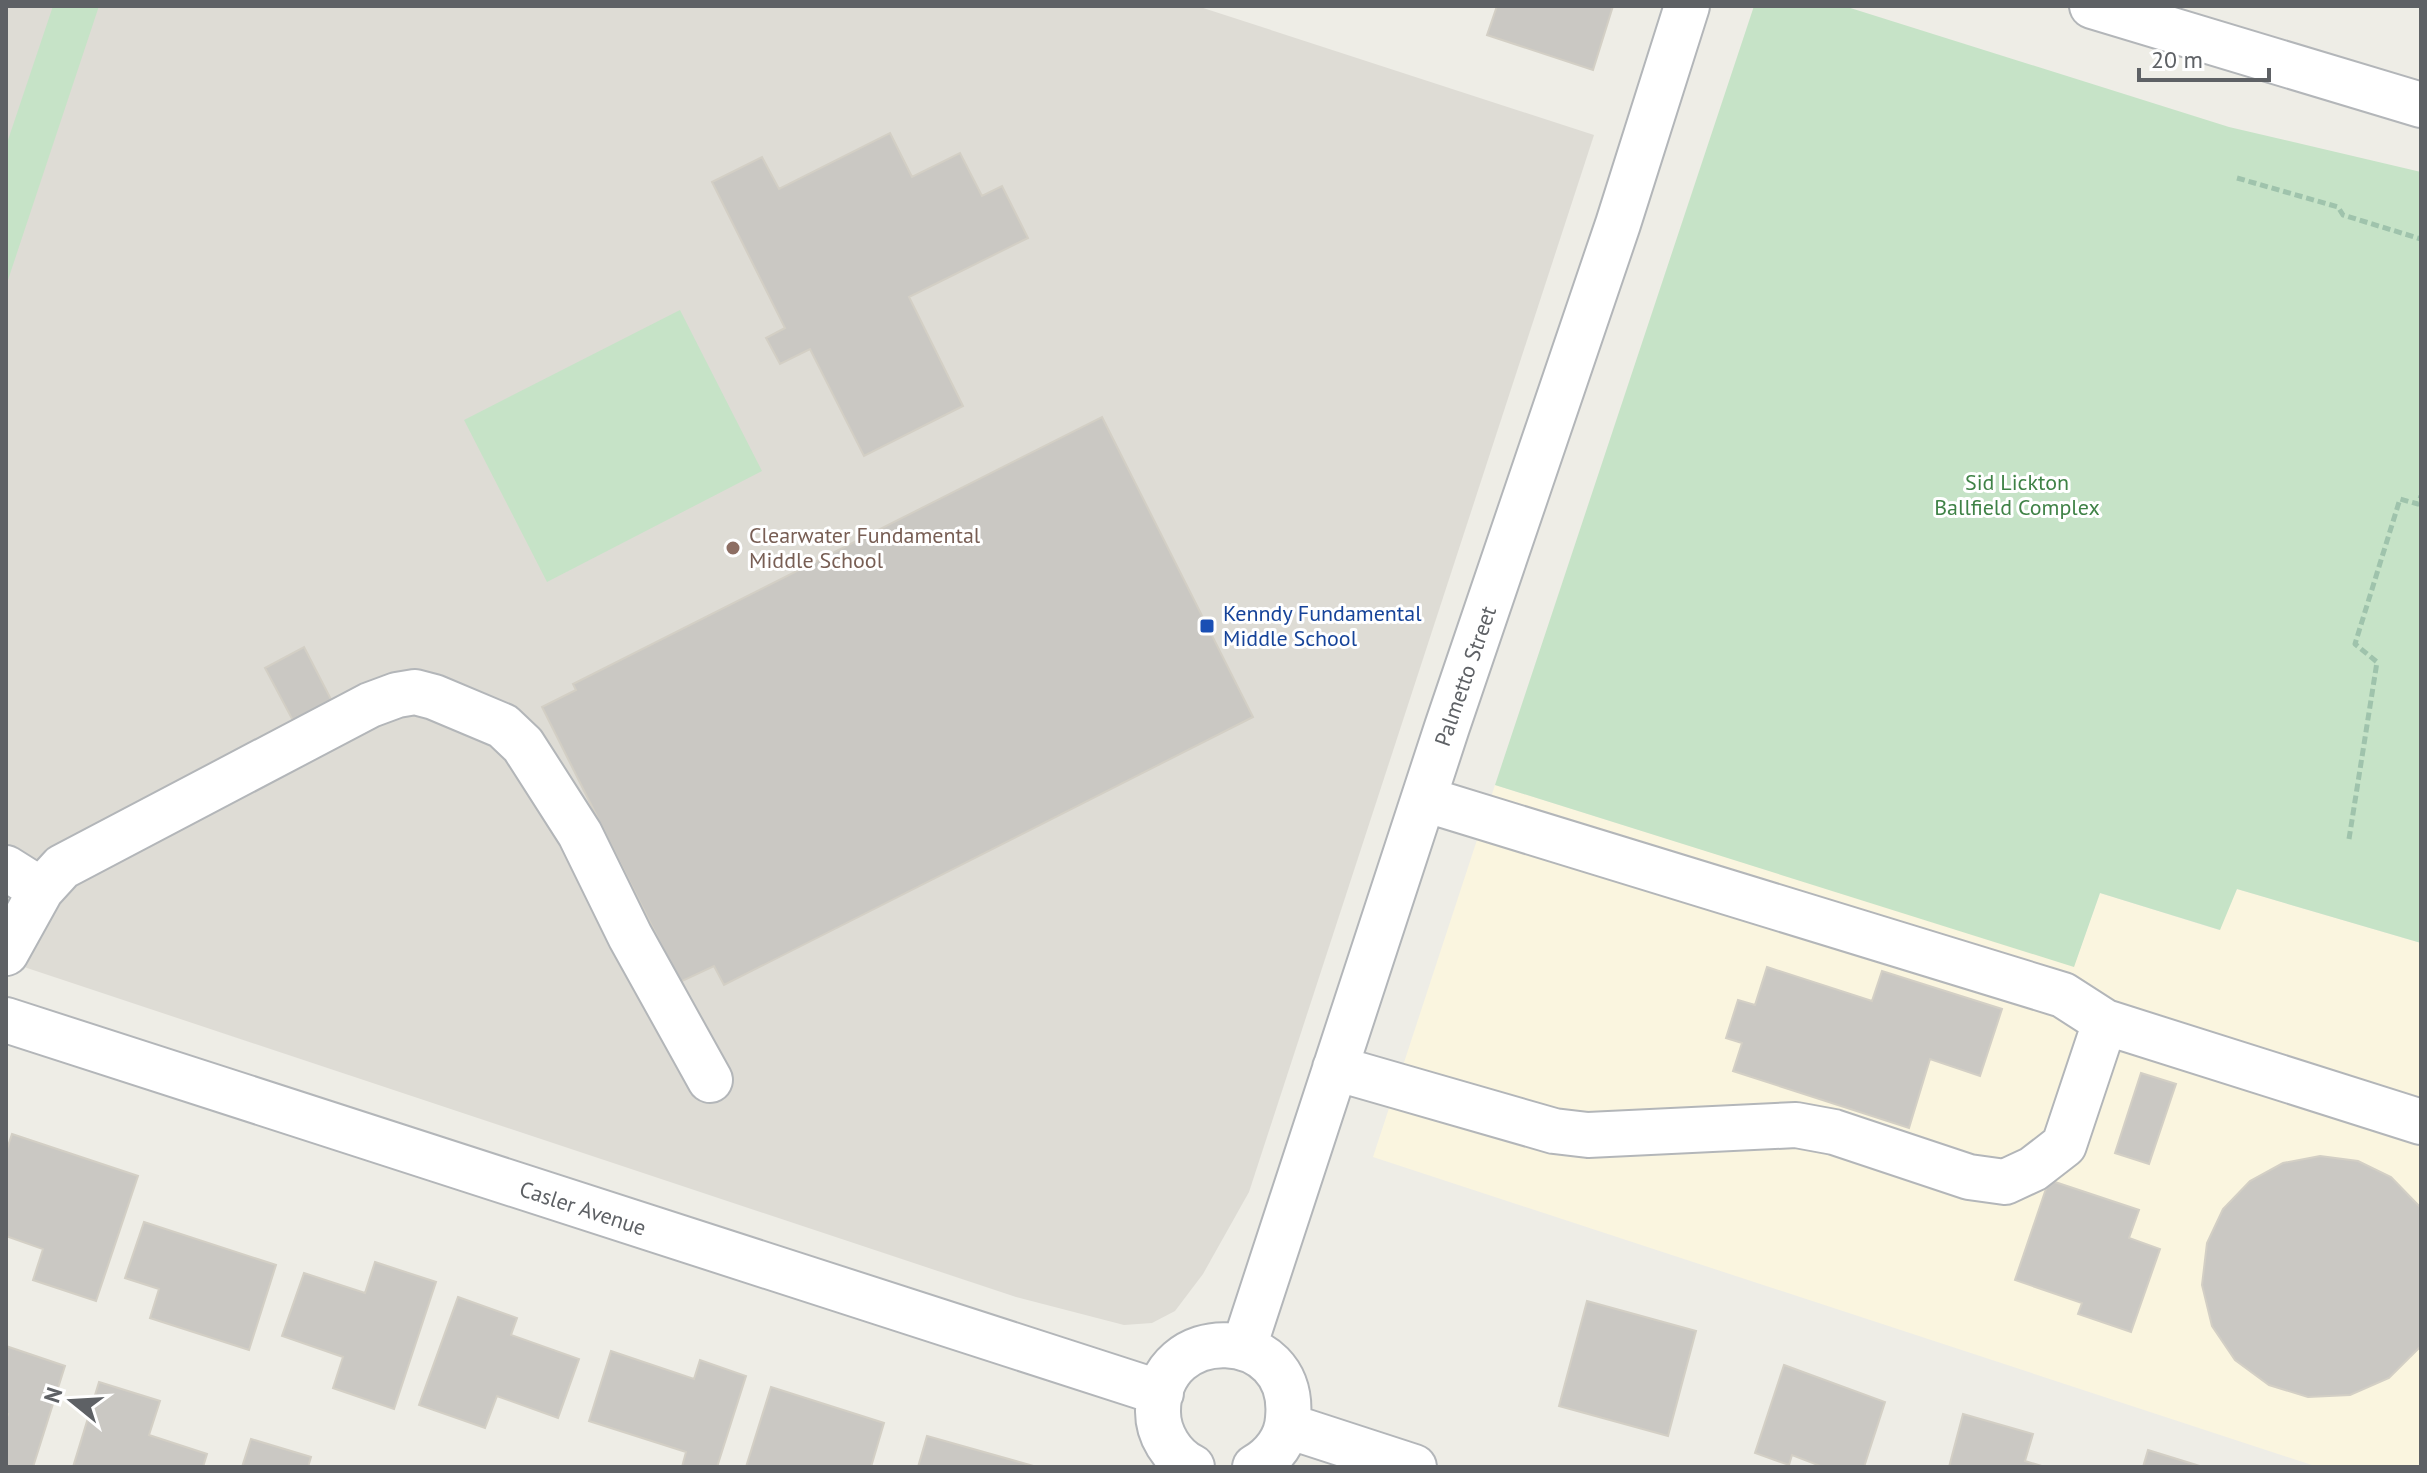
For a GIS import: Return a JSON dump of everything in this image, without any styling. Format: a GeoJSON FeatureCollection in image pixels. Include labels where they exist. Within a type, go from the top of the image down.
{"type":"FeatureCollection","features":[{"type":"Feature","properties":{"kind":"street","name":"Palmetto Street"},"geometry":{"type":"LineString","coordinates":[[1244,1347],[1618,224],[1687,6]]}},
{"type":"Feature","properties":{"kind":"street"},"geometry":{"type":"LineString","coordinates":[[2106,8],[2421,105]]}},
{"type":"Feature","properties":{"kind":"street"},"geometry":{"type":"LineString","coordinates":[[6,953],[24,879],[62,867],[370,705],[415,692],[503,726],[523,745],[580,834],[630,936],[710,1080]]}},
{"type":"Feature","properties":{"kind":"street"},"geometry":{"type":"LineString","coordinates":[[1424,799],[2063,995],[2105,1022],[2421,1122]]}},
{"type":"Feature","properties":{"kind":"street","name":"Casler Avenue"},"geometry":{"type":"LineString","coordinates":[[6,1020],[1161,1393]]}},
{"type":"Feature","properties":{"kind":"street"},"geometry":{"type":"LineString","coordinates":[[1335,1068],[1554,1131],[1588,1135],[1796,1125],[1834,1132],[1969,1177],[2005,1182],[2033,1169],[2064,1145],[2105,1022]]}},
{"type":"Feature","properties":{"kind":"street"},"geometry":{"type":"LineString","coordinates":[[1192,1467],[1171,1450],[1161,1432],[1158,1412],[1161,1393],[1169,1373],[1183,1357],[1202,1347],[1223,1344],[1244,1347],[1262,1356],[1276,1369],[1286,1387],[1290,1407],[1288,1426],[1279,1446],[1255,1467]]}},
{"type":"Feature","properties":{"kind":"street"},"geometry":{"type":"LineString","coordinates":[[1288,1426],[1414,1467]]}},
{"type":"Feature","properties":{"kind":"path"},"geometry":{"type":"LineString","coordinates":[[2237,178],[2338,207],[2343,215],[2421,239]]}},
{"type":"Feature","properties":{"kind":"path"},"geometry":{"type":"LineString","coordinates":[[2349,839],[2377,662],[2355,644],[2400,499],[2418,504],[2421,496]]}},
{"type":"Feature","properties":{"kind":"shaded area","name":"Clearwater Fundamental Middle School"},"geometry":{"type":"Polygon","coordinates":[[[6,6],[1197,6],[1594,135],[1249,1192],[1203,1274],[1175,1311],[1152,1323],[1124,1325],[1016,1297],[6,961],[6,6]]]}},
{"type":"Feature","properties":{"kind":"shaded area"},"geometry":{"type":"Polygon","coordinates":[[[1495,785],[2074,966],[2100,893],[2219,930],[2237,889],[2421,943],[2421,1467],[2318,1467],[1373,1157],[1495,785]]]}},
{"type":"Feature","properties":{"kind":"green space"},"geometry":{"type":"Polygon","coordinates":[[[53,6],[99,6],[6,286],[6,146],[53,6]]]}},
{"type":"Feature","properties":{"kind":"green space","name":"Sid Lickton Ballfield Complex"},"geometry":{"type":"Polygon","coordinates":[[[1754,6],[1844,6],[2229,127],[2421,172],[2421,943],[2237,889],[2220,930],[2100,893],[2074,967],[1495,785],[1754,6]]]}},
{"type":"Feature","properties":{"kind":"green space"},"geometry":{"type":"Polygon","coordinates":[[[680,310],[762,471],[547,582],[464,420],[680,310]]]}},
{"type":"Feature","properties":{"kind":"building"},"geometry":{"type":"Polygon","coordinates":[[[1497,6],[1613,6],[1593,70],[1487,35],[1497,6]]]}},
{"type":"Feature","properties":{"kind":"building"},"geometry":{"type":"Polygon","coordinates":[[[890,133],[912,177],[960,153],[982,196],[1002,186],[1028,238],[909,297],[963,406],[864,456],[810,349],[780,364],[766,338],[785,328],[712,182],[762,157],[779,189],[890,133]]]}},
{"type":"Feature","properties":{"kind":"building"},"geometry":{"type":"Polygon","coordinates":[[[1102,417],[1253,717],[724,985],[714,966],[680,982],[542,707],[576,690],[573,684],[1102,417]]]}},
{"type":"Feature","properties":{"kind":"building"},"geometry":{"type":"Polygon","coordinates":[[[304,647],[336,709],[298,730],[265,668],[304,647]]]}},
{"type":"Feature","properties":{"kind":"building"},"geometry":{"type":"Polygon","coordinates":[[[1767,967],[1872,1001],[1882,971],[2002,1009],[1980,1076],[1930,1059],[1909,1128],[1733,1071],[1742,1043],[1726,1038],[1738,1000],[1755,1005],[1767,967]]]}},
{"type":"Feature","properties":{"kind":"building"},"geometry":{"type":"Polygon","coordinates":[[[2141,1073],[2176,1084],[2149,1164],[2115,1153],[2141,1073]]]}},
{"type":"Feature","properties":{"kind":"building"},"geometry":{"type":"Polygon","coordinates":[[[12,1134],[138,1176],[96,1301],[33,1280],[43,1249],[6,1236],[6,1152],[12,1134]]]}},
{"type":"Feature","properties":{"kind":"building"},"geometry":{"type":"Polygon","coordinates":[[[2320,1156],[2358,1161],[2391,1177],[2421,1208],[2421,1346],[2389,1378],[2350,1395],[2308,1397],[2269,1385],[2235,1360],[2212,1326],[2202,1285],[2207,1243],[2223,1209],[2250,1181],[2283,1163],[2320,1156]]]}},
{"type":"Feature","properties":{"kind":"building"},"geometry":{"type":"Polygon","coordinates":[[[2049,1180],[2139,1210],[2129,1238],[2160,1249],[2131,1332],[2078,1314],[2082,1303],[2015,1280],[2049,1180]]]}},
{"type":"Feature","properties":{"kind":"building"},"geometry":{"type":"Polygon","coordinates":[[[144,1222],[276,1265],[249,1350],[150,1318],[159,1289],[125,1278],[144,1222]]]}},
{"type":"Feature","properties":{"kind":"building"},"geometry":{"type":"Polygon","coordinates":[[[375,1262],[436,1282],[394,1409],[333,1388],[343,1357],[282,1336],[304,1273],[365,1293],[375,1262]]]}},
{"type":"Feature","properties":{"kind":"building"},"geometry":{"type":"Polygon","coordinates":[[[458,1297],[517,1318],[511,1335],[579,1359],[558,1418],[497,1396],[485,1428],[419,1405],[458,1297]]]}},
{"type":"Feature","properties":{"kind":"building"},"geometry":{"type":"Polygon","coordinates":[[[1587,1301],[1696,1331],[1668,1436],[1559,1406],[1587,1301]]]}},
{"type":"Feature","properties":{"kind":"building"},"geometry":{"type":"Polygon","coordinates":[[[6,1346],[65,1366],[33,1467],[6,1467],[6,1346]]]}},
{"type":"Feature","properties":{"kind":"building"},"geometry":{"type":"Polygon","coordinates":[[[611,1351],[694,1379],[700,1360],[746,1376],[717,1467],[682,1467],[686,1452],[589,1421],[611,1351]]]}},
{"type":"Feature","properties":{"kind":"building"},"geometry":{"type":"Polygon","coordinates":[[[1784,1365],[1885,1402],[1864,1467],[1823,1467],[1792,1455],[1789,1465],[1755,1453],[1784,1365]]]}},
{"type":"Feature","properties":{"kind":"building"},"geometry":{"type":"Polygon","coordinates":[[[99,1382],[160,1401],[149,1435],[207,1454],[203,1467],[73,1467],[99,1382]]]}},
{"type":"Feature","properties":{"kind":"building"},"geometry":{"type":"Polygon","coordinates":[[[771,1387],[884,1423],[871,1467],[746,1467],[771,1387]]]}},
{"type":"Feature","properties":{"kind":"building"},"geometry":{"type":"Polygon","coordinates":[[[1963,1414],[2033,1434],[2025,1461],[2045,1467],[1949,1467],[1963,1414]]]}},
{"type":"Feature","properties":{"kind":"building"},"geometry":{"type":"Polygon","coordinates":[[[927,1436],[1037,1467],[918,1467],[927,1436]]]}},
{"type":"Feature","properties":{"kind":"building"},"geometry":{"type":"Polygon","coordinates":[[[251,1439],[311,1457],[308,1467],[242,1467],[251,1439]]]}},
{"type":"Feature","properties":{"kind":"building"},"geometry":{"type":"Polygon","coordinates":[[[2148,1450],[2203,1467],[2143,1467],[2148,1450]]]}},
{"type":"Feature","properties":{"kind":"place","name":"Clearwater Fundamental Middle School"},"geometry":{"type":"Point","coordinates":[733,548]}},
{"type":"Feature","properties":{"kind":"place","name":"Kenndy Fundamental Middle School"},"geometry":{"type":"Point","coordinates":[1207,626]}}]}
